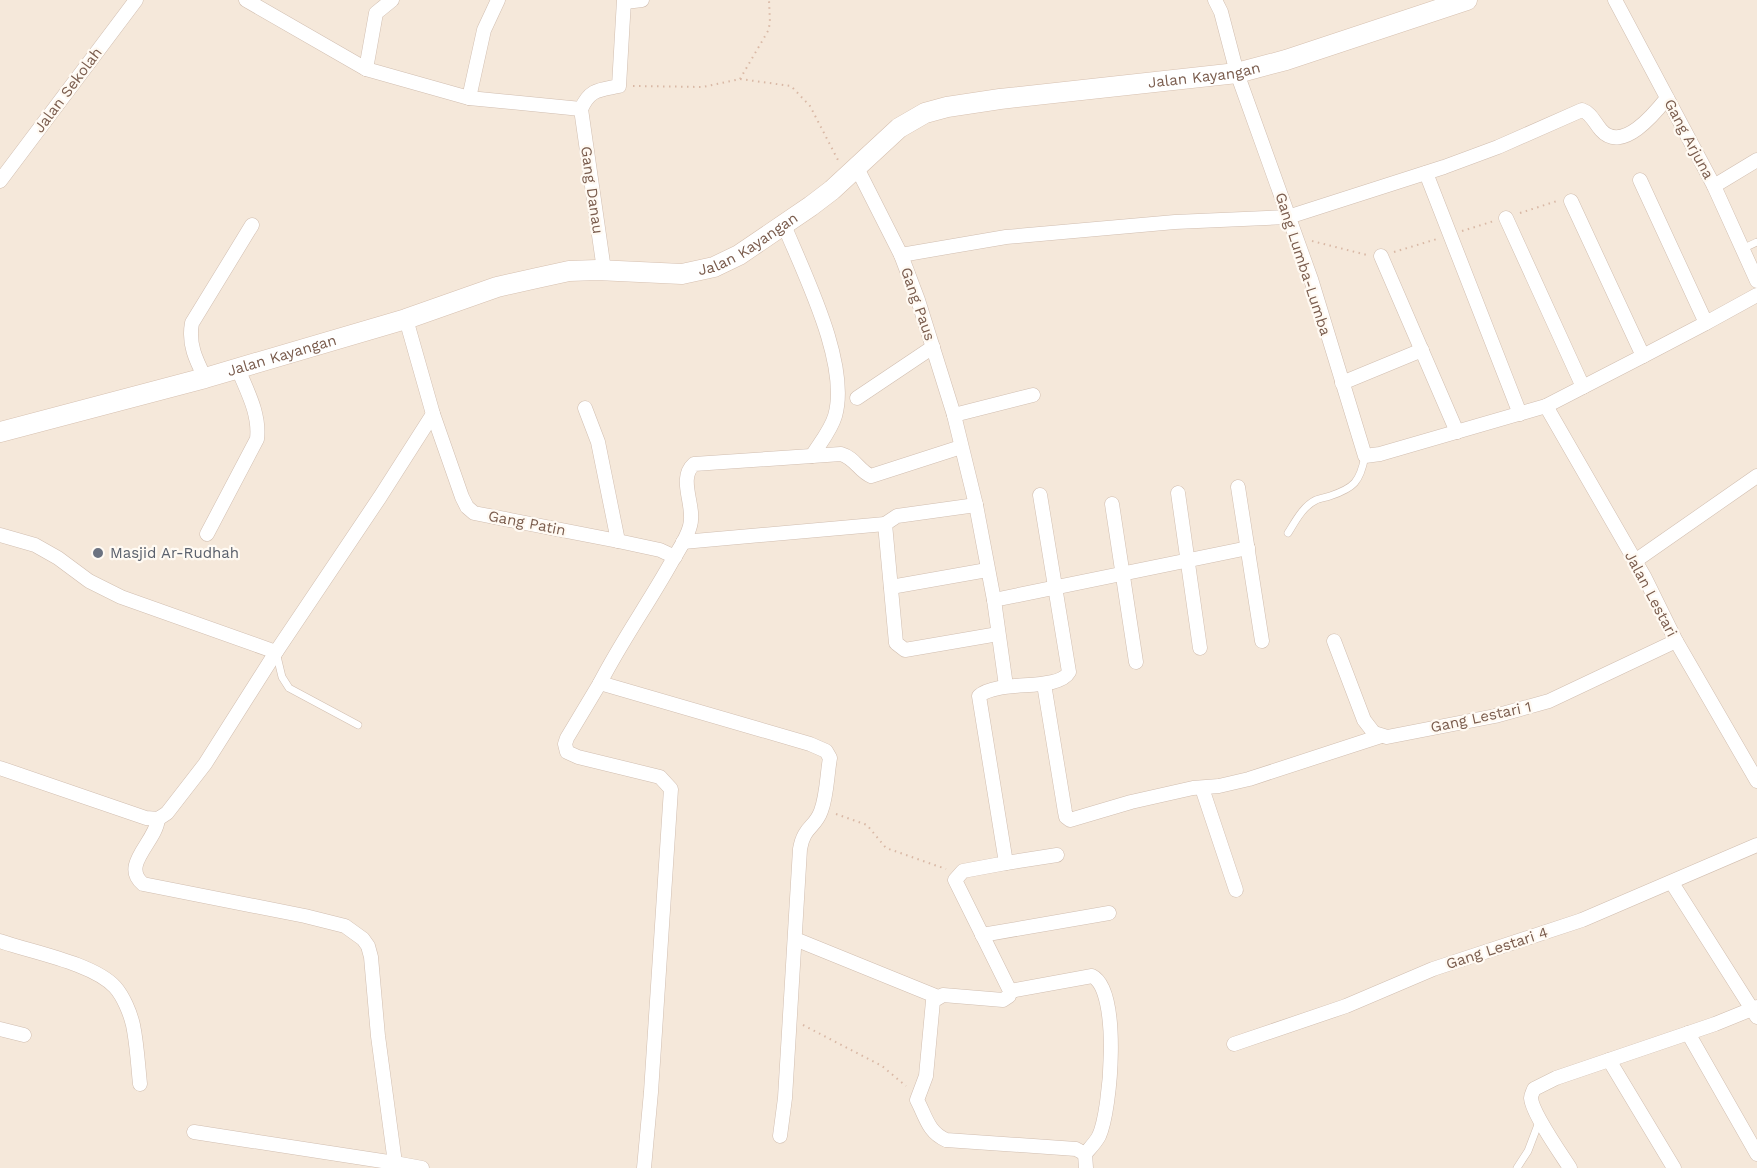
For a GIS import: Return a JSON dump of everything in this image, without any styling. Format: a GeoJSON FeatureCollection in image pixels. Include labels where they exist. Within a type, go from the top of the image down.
{"type":"FeatureCollection","features":[{"type":"Feature","properties":{"kind":"street","name":"Jalan Sekolah"},"geometry":{"type":"LineString","coordinates":[[0,181],[136,0]]}},
{"type":"Feature","properties":{"kind":"street"},"geometry":{"type":"LineString","coordinates":[[246,0],[366,69],[469,98],[581,109],[589,95],[619,86],[625,1],[642,0]]}},
{"type":"Feature","properties":{"kind":"street"},"geometry":{"type":"LineString","coordinates":[[366,69],[376,13],[392,0]]}},
{"type":"Feature","properties":{"kind":"street"},"geometry":{"type":"LineString","coordinates":[[469,98],[484,30],[498,0]]}},
{"type":"Feature","properties":{"kind":"street","name":"Gang Lumba-Lumba"},"geometry":{"type":"LineString","coordinates":[[1215,0],[1221,12],[1237,73],[1311,279],[1365,456]]}},
{"type":"Feature","properties":{"kind":"street","name":"Jalan Kayangan"},"geometry":{"type":"LineString","coordinates":[[0,432],[238,369],[406,320],[497,287],[568,271],[604,270],[682,274],[703,270],[739,255],[784,225],[825,196],[880,144],[911,120],[926,113],[947,107],[1000,99],[1237,73],[1298,57],[1467,0]]}},
{"type":"Feature","properties":{"kind":"street","name":"Gang Arjuna"},"geometry":{"type":"LineString","coordinates":[[1616,0],[1714,186],[1757,281]]}},
{"type":"Feature","properties":{"kind":"street"},"geometry":{"type":"LineString","coordinates":[[901,255],[1006,237],[1174,222],[1288,217],[1426,173],[1498,147],[1582,110],[1587,112],[1602,132],[1614,137],[1624,136],[1649,121],[1667,98]]}},
{"type":"Feature","properties":{"kind":"street","name":"Gang Danau"},"geometry":{"type":"LineString","coordinates":[[581,109],[604,270]]}},
{"type":"Feature","properties":{"kind":"street"},"geometry":{"type":"LineString","coordinates":[[1714,186],[1757,160]]}},
{"type":"Feature","properties":{"kind":"street","name":"Gang Paus"},"geometry":{"type":"LineString","coordinates":[[852,172],[901,255],[954,415],[976,505],[994,600],[1006,686]]}},
{"type":"Feature","properties":{"kind":"street"},"geometry":{"type":"LineString","coordinates":[[1426,173],[1520,414]]}},
{"type":"Feature","properties":{"kind":"street"},"geometry":{"type":"LineString","coordinates":[[1640,180],[1706,323]]}},
{"type":"Feature","properties":{"kind":"street"},"geometry":{"type":"LineString","coordinates":[[1571,201],[1642,356]]}},
{"type":"Feature","properties":{"kind":"street"},"geometry":{"type":"LineString","coordinates":[[1506,218],[1583,387]]}},
{"type":"Feature","properties":{"kind":"street"},"geometry":{"type":"LineString","coordinates":[[205,378],[191,345],[192,323],[252,225]]}},
{"type":"Feature","properties":{"kind":"street"},"geometry":{"type":"LineString","coordinates":[[784,225],[830,343],[838,389],[835,417],[812,456]]}},
{"type":"Feature","properties":{"kind":"street"},"geometry":{"type":"LineString","coordinates":[[1381,255],[1457,432]]}},
{"type":"Feature","properties":{"kind":"street"},"geometry":{"type":"LineString","coordinates":[[1365,456],[1380,454],[1546,406],[1757,295]]}},
{"type":"Feature","properties":{"kind":"street","name":"Gang Patin"},"geometry":{"type":"LineString","coordinates":[[406,320],[433,414],[467,507],[474,513],[660,550],[675,557]]}},
{"type":"Feature","properties":{"kind":"street"},"geometry":{"type":"LineString","coordinates":[[857,398],[933,347]]}},
{"type":"Feature","properties":{"kind":"street"},"geometry":{"type":"LineString","coordinates":[[1342,383],[1422,350]]}},
{"type":"Feature","properties":{"kind":"street"},"geometry":{"type":"LineString","coordinates":[[207,534],[257,439],[256,414],[238,369]]}},
{"type":"Feature","properties":{"kind":"street"},"geometry":{"type":"LineString","coordinates":[[954,415],[1033,395]]}},
{"type":"Feature","properties":{"kind":"street","name":"Jalan Lestari"},"geometry":{"type":"LineString","coordinates":[[1546,406],[1635,561],[1676,641],[1757,781]]}},
{"type":"Feature","properties":{"kind":"street"},"geometry":{"type":"LineString","coordinates":[[585,408],[598,442],[618,541]]}},
{"type":"Feature","properties":{"kind":"street"},"geometry":{"type":"LineString","coordinates":[[0,768],[146,818],[158,819],[167,813],[205,764],[433,414]]}},
{"type":"Feature","properties":{"kind":"street"},"geometry":{"type":"LineString","coordinates":[[644,1168],[671,789],[660,777],[578,757],[567,752],[565,744],[567,738],[690,528],[692,516],[686,481],[689,469],[694,464],[841,454],[849,456],[864,473],[871,476],[961,447]]}},
{"type":"Feature","properties":{"kind":"street"},"geometry":{"type":"LineString","coordinates":[[1635,561],[1757,476]]}},
{"type":"Feature","properties":{"kind":"street"},"geometry":{"type":"LineString","coordinates":[[1238,487],[1262,641]]}},
{"type":"Feature","properties":{"kind":"street"},"geometry":{"type":"LineString","coordinates":[[1178,493],[1200,648]]}},
{"type":"Feature","properties":{"kind":"street"},"geometry":{"type":"LineString","coordinates":[[1006,863],[979,699],[984,692],[1006,686],[1044,684],[1065,678],[1069,672],[1040,495]]}},
{"type":"Feature","properties":{"kind":"street"},"geometry":{"type":"LineString","coordinates":[[1112,504],[1136,662]]}},
{"type":"Feature","properties":{"kind":"street"},"geometry":{"type":"LineString","coordinates":[[683,542],[885,524],[897,516],[976,505]]}},
{"type":"Feature","properties":{"kind":"street"},"geometry":{"type":"LineString","coordinates":[[885,524],[896,643],[901,649],[998,634]]}},
{"type":"Feature","properties":{"kind":"street"},"geometry":{"type":"LineString","coordinates":[[0,535],[35,545],[58,558],[89,581],[121,597],[276,652]]}},
{"type":"Feature","properties":{"kind":"street"},"geometry":{"type":"LineString","coordinates":[[994,600],[1248,548]]}},
{"type":"Feature","properties":{"kind":"street"},"geometry":{"type":"LineString","coordinates":[[891,587],[987,570]]}},
{"type":"Feature","properties":{"kind":"street"},"geometry":{"type":"LineString","coordinates":[[1334,641],[1364,720],[1374,733],[1381,736]]}},
{"type":"Feature","properties":{"kind":"street","name":"Gang Lestari 1"},"geometry":{"type":"LineString","coordinates":[[1044,684],[1065,812],[1070,820],[1120,805],[1249,779],[1381,736],[1387,737],[1495,716],[1549,701],[1676,641]]}},
{"type":"Feature","properties":{"kind":"street"},"geometry":{"type":"LineString","coordinates":[[600,683],[810,744],[826,751],[830,758],[822,808],[816,821],[803,837],[784,1120],[780,1136]]}},
{"type":"Feature","properties":{"kind":"street"},"geometry":{"type":"LineString","coordinates":[[1202,788],[1236,890]]}},
{"type":"Feature","properties":{"kind":"street"},"geometry":{"type":"LineString","coordinates":[[158,819],[156,829],[134,868],[135,875],[143,884],[345,926],[355,932],[368,946],[395,1163]]}},
{"type":"Feature","properties":{"kind":"street","name":"Gang Lestari 4"},"geometry":{"type":"LineString","coordinates":[[1234,1044],[1346,1006],[1433,969],[1582,920],[1757,845]]}},
{"type":"Feature","properties":{"kind":"street"},"geometry":{"type":"LineString","coordinates":[[1010,991],[1092,976],[1099,980],[1104,992],[1112,1036],[1111,1080],[1099,1137],[1085,1161],[1076,1149],[946,1140],[938,1137],[931,1130],[917,1100],[926,1076],[933,1001],[943,995],[1003,1000],[1009,996],[1010,991],[955,880],[959,873],[1056,855]]}},
{"type":"Feature","properties":{"kind":"street"},"geometry":{"type":"LineString","coordinates":[[1569,1168],[1540,1119],[1531,1098],[1538,1086],[1755,1011],[1672,883]]}},
{"type":"Feature","properties":{"kind":"street"},"geometry":{"type":"LineString","coordinates":[[982,934],[1109,912]]}},
{"type":"Feature","properties":{"kind":"street"},"geometry":{"type":"LineString","coordinates":[[795,939],[938,997]]}},
{"type":"Feature","properties":{"kind":"street"},"geometry":{"type":"LineString","coordinates":[[0,941],[96,974],[115,988],[126,1005],[133,1024],[140,1084]]}},
{"type":"Feature","properties":{"kind":"street"},"geometry":{"type":"LineString","coordinates":[[0,1029],[24,1035]]}},
{"type":"Feature","properties":{"kind":"street"},"geometry":{"type":"LineString","coordinates":[[1688,1033],[1757,1154]]}},
{"type":"Feature","properties":{"kind":"street"},"geometry":{"type":"LineString","coordinates":[[1609,1060],[1674,1168]]}},
{"type":"Feature","properties":{"kind":"street"},"geometry":{"type":"LineString","coordinates":[[194,1132],[422,1168]]}},
{"type":"Feature","properties":{"kind":"lane"},"geometry":{"type":"LineString","coordinates":[[1742,249],[1757,243]]}},
{"type":"Feature","properties":{"kind":"lane"},"geometry":{"type":"LineString","coordinates":[[1288,533],[1310,504],[1343,491],[1356,482],[1362,473],[1365,456]]}},
{"type":"Feature","properties":{"kind":"lane"},"geometry":{"type":"LineString","coordinates":[[276,652],[282,676],[289,688],[358,725]]}},
{"type":"Feature","properties":{"kind":"lane"},"geometry":{"type":"LineString","coordinates":[[1517,1168],[1528,1150],[1540,1119]]}},
{"type":"Feature","properties":{"kind":"path"},"geometry":{"type":"LineString","coordinates":[[740,79],[768,31],[769,0]]}},
{"type":"Feature","properties":{"kind":"path"},"geometry":{"type":"LineString","coordinates":[[619,86],[703,87],[740,79],[791,86],[810,106],[852,172]]}},
{"type":"Feature","properties":{"kind":"path"},"geometry":{"type":"LineString","coordinates":[[1449,235],[1561,200],[1571,201]]}},
{"type":"Feature","properties":{"kind":"path"},"geometry":{"type":"LineString","coordinates":[[822,808],[867,825],[886,848],[959,873]]}},
{"type":"Feature","properties":{"kind":"path"},"geometry":{"type":"LineString","coordinates":[[790,1017],[882,1066],[897,1078],[917,1100]]}},
{"type":"Feature","properties":{"kind":"shaded area"},"geometry":{"type":"Polygon","coordinates":[[[0,0],[1757,0],[1757,1168],[0,1168],[0,0]]]}},
{"type":"Feature","properties":{"kind":"place","name":"Masjid Ar-Rudhah"},"geometry":{"type":"Point","coordinates":[98,553]}}]}
